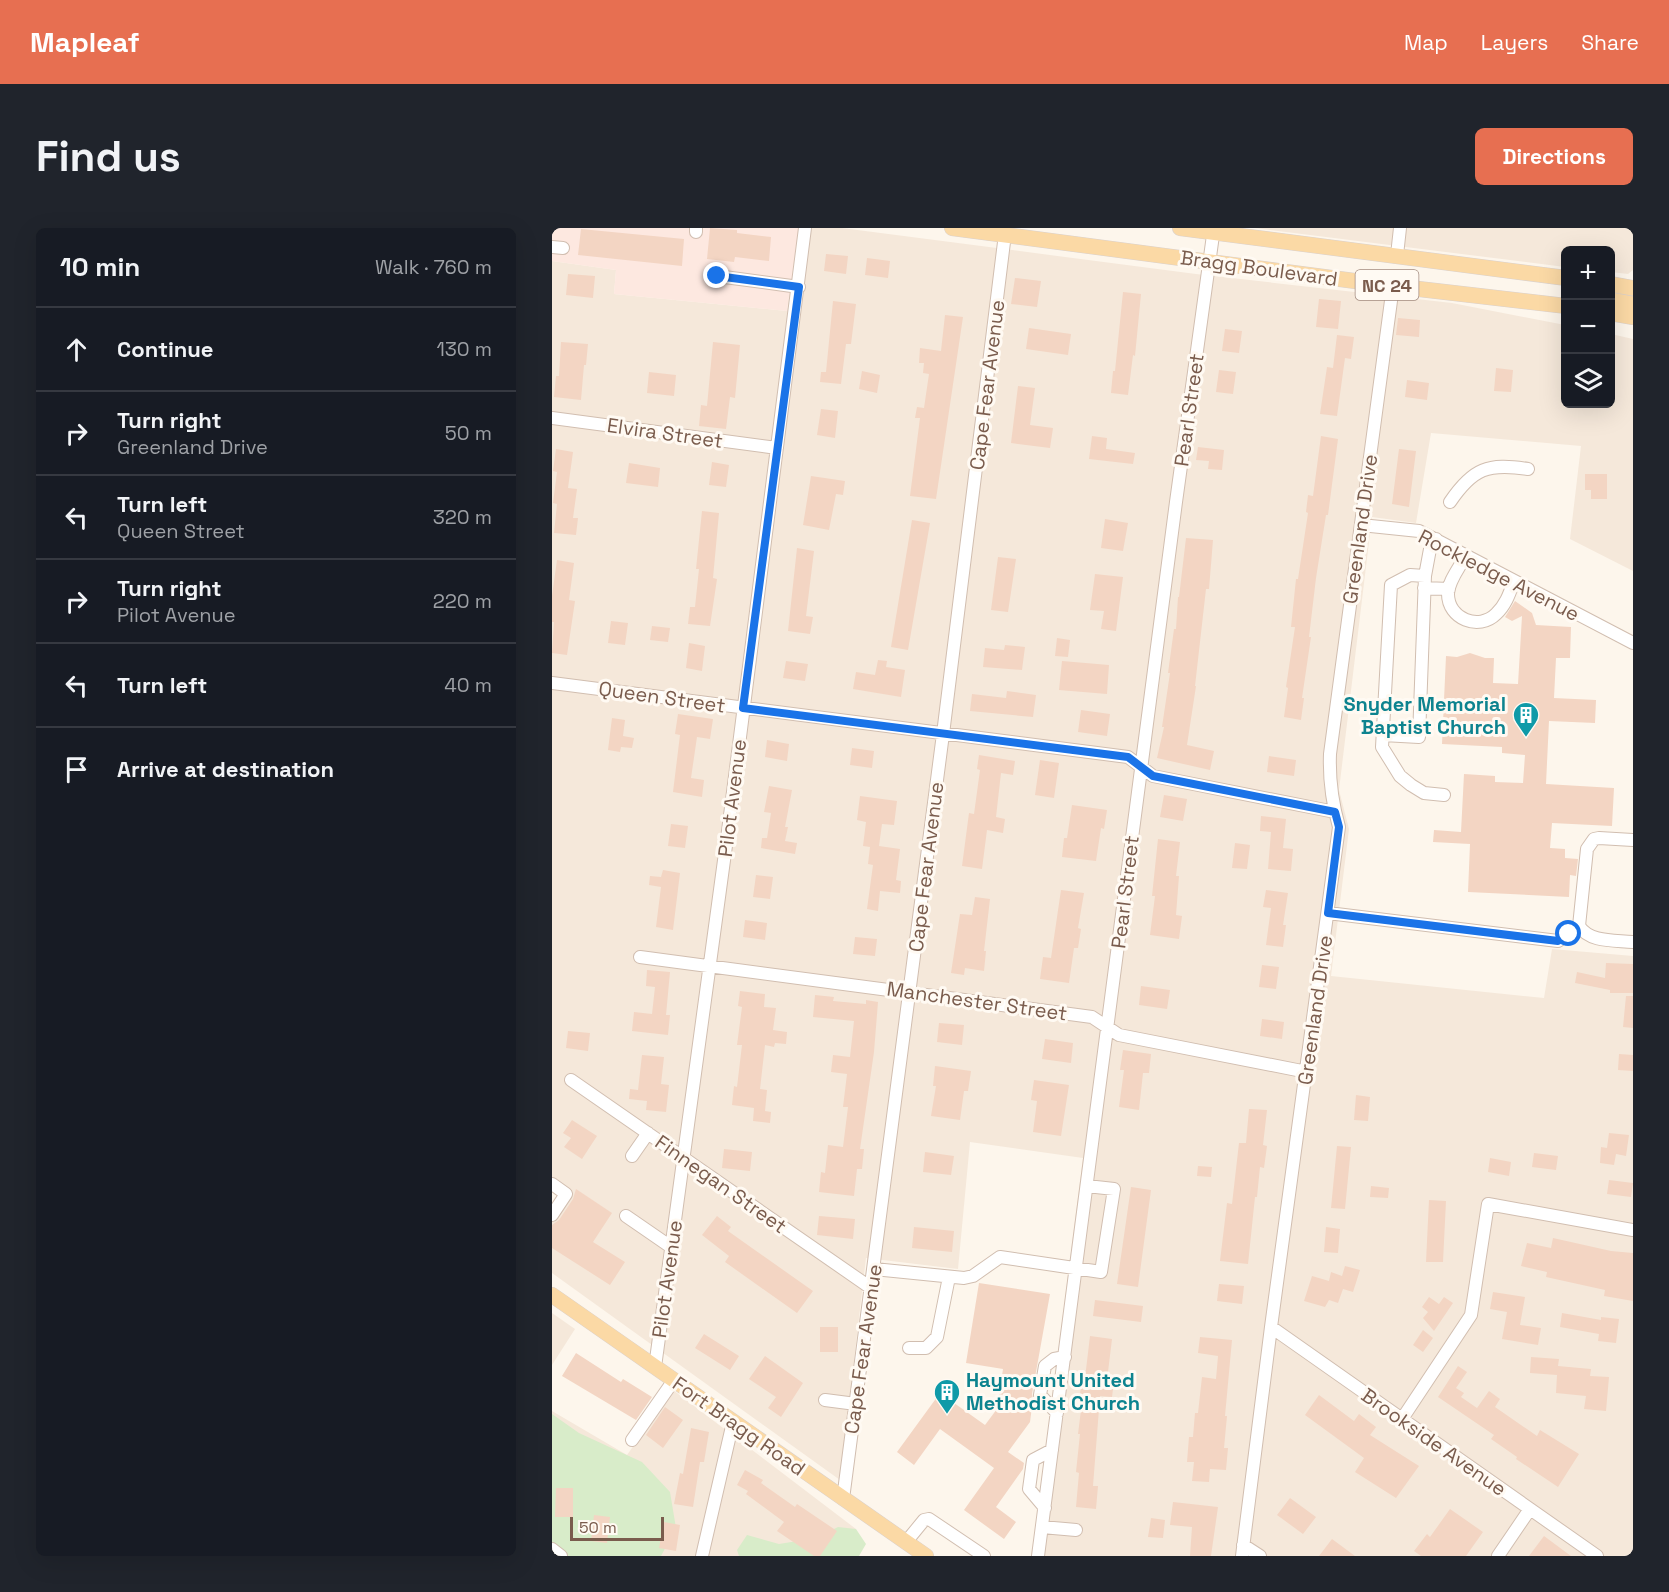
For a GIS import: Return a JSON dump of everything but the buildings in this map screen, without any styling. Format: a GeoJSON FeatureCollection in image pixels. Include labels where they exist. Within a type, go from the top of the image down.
{"type":"FeatureCollection","features":[{"type":"Feature","properties":{"kind":"main road","name":"Bragg Boulevard"},"geometry":{"type":"LineString","coordinates":[[952,228],[1393,286],[1561,305]]}},
{"type":"Feature","properties":{"kind":"main road","name":"Bragg Boulevard"},"geometry":{"type":"LineString","coordinates":[[1180,228],[1214,230],[1490,270],[1561,277]]}},
{"type":"Feature","properties":{"kind":"main road"},"geometry":{"type":"LineString","coordinates":[[1615,286],[1633,288]]}},
{"type":"Feature","properties":{"kind":"main road"},"geometry":{"type":"LineString","coordinates":[[1545,302],[1561,301]]}},
{"type":"Feature","properties":{"kind":"main road"},"geometry":{"type":"LineString","coordinates":[[1615,301],[1633,304]]}},
{"type":"Feature","properties":{"kind":"main road"},"geometry":{"type":"LineString","coordinates":[[1615,314],[1633,317]]}},
{"type":"Feature","properties":{"kind":"main road","name":"Fort Bragg Road"},"geometry":{"type":"LineString","coordinates":[[552,1294],[917,1551]]}},
{"type":"Feature","properties":{"kind":"street","name":"Pilot Avenue"},"geometry":{"type":"LineString","coordinates":[[655,1367],[805,228]]}},
{"type":"Feature","properties":{"kind":"street"},"geometry":{"type":"LineString","coordinates":[[1397,255],[1400,228]]}},
{"type":"Feature","properties":{"kind":"street","name":"Pearl Street"},"geometry":{"type":"LineString","coordinates":[[1038,1556],[1214,230]]}},
{"type":"Feature","properties":{"kind":"street","name":"Cape Fear Avenue"},"geometry":{"type":"LineString","coordinates":[[843,1499],[910,992],[1005,234]]}},
{"type":"Feature","properties":{"kind":"street"},"geometry":{"type":"LineString","coordinates":[[717,276],[799,287]]}},
{"type":"Feature","properties":{"kind":"street","name":"Greenland Drive"},"geometry":{"type":"LineString","coordinates":[[1243,1550],[1339,827],[1329,771],[1330,754],[1393,286]]}},
{"type":"Feature","properties":{"kind":"street","name":"Elvira Street"},"geometry":{"type":"LineString","coordinates":[[552,418],[777,448]]}},
{"type":"Feature","properties":{"kind":"street"},"geometry":{"type":"LineString","coordinates":[[1450,502],[1462,485],[1483,469],[1506,465],[1528,469]]}},
{"type":"Feature","properties":{"kind":"street","name":"Rockledge Avenue"},"geometry":{"type":"LineString","coordinates":[[1361,525],[1419,531],[1633,643]]}},
{"type":"Feature","properties":{"kind":"street"},"geometry":{"type":"LineString","coordinates":[[1383,735],[1419,737],[1424,582],[1430,549],[1436,540]]}},
{"type":"Feature","properties":{"kind":"street"},"geometry":{"type":"LineString","coordinates":[[1466,555],[1450,584],[1449,602],[1453,611],[1468,621],[1478,623],[1495,616],[1508,596],[1514,581]]}},
{"type":"Feature","properties":{"kind":"street"},"geometry":{"type":"LineString","coordinates":[[1444,795],[1424,793],[1400,776],[1382,747],[1391,585],[1410,575],[1424,582],[1449,589]]}},
{"type":"Feature","properties":{"kind":"street","name":"Queen Street"},"geometry":{"type":"LineString","coordinates":[[552,683],[1128,757],[1153,776],[1335,812]]}},
{"type":"Feature","properties":{"kind":"street"},"geometry":{"type":"LineString","coordinates":[[1633,840],[1599,838],[1594,840],[1587,849],[1579,926],[1583,932],[1596,938],[1633,942]]}},
{"type":"Feature","properties":{"kind":"street"},"geometry":{"type":"LineString","coordinates":[[1328,913],[1558,941],[1579,926]]}},
{"type":"Feature","properties":{"kind":"street","name":"Manchester Street"},"geometry":{"type":"LineString","coordinates":[[640,957],[1092,1017],[1119,1035],[1307,1072]]}},
{"type":"Feature","properties":{"kind":"street","name":"Finnegan Street"},"geometry":{"type":"LineString","coordinates":[[571,1080],[871,1288]]}},
{"type":"Feature","properties":{"kind":"street"},"geometry":{"type":"LineString","coordinates":[[632,1155],[648,1133]]}},
{"type":"Feature","properties":{"kind":"street"},"geometry":{"type":"LineString","coordinates":[[552,1184],[566,1194],[552,1215]]}},
{"type":"Feature","properties":{"kind":"street"},"geometry":{"type":"LineString","coordinates":[[874,1269],[964,1278],[973,1276],[1000,1257],[1101,1272],[1114,1189],[1087,1186]]}},
{"type":"Feature","properties":{"kind":"street"},"geometry":{"type":"LineString","coordinates":[[1402,1419],[1471,1315],[1488,1204],[1633,1230]]}},
{"type":"Feature","properties":{"kind":"street"},"geometry":{"type":"LineString","coordinates":[[626,1216],[671,1247]]}},
{"type":"Feature","properties":{"kind":"street"},"geometry":{"type":"LineString","coordinates":[[909,1348],[926,1348],[937,1337],[949,1277]]}},
{"type":"Feature","properties":{"kind":"street","name":"Brookside Avenue"},"geometry":{"type":"LineString","coordinates":[[1271,1327],[1597,1556]]}},
{"type":"Feature","properties":{"kind":"street"},"geometry":{"type":"LineString","coordinates":[[1057,1413],[1040,1395],[1045,1366],[1054,1359],[1065,1357]]}},
{"type":"Feature","properties":{"kind":"street"},"geometry":{"type":"LineString","coordinates":[[632,1440],[674,1380]]}},
{"type":"Feature","properties":{"kind":"street"},"geometry":{"type":"LineString","coordinates":[[825,1400],[856,1404]]}},
{"type":"Feature","properties":{"kind":"street"},"geometry":{"type":"LineString","coordinates":[[702,1556],[733,1422]]}},
{"type":"Feature","properties":{"kind":"street"},"geometry":{"type":"LineString","coordinates":[[1045,1508],[1029,1489],[1033,1460],[1042,1453],[1052,1450]]}},
{"type":"Feature","properties":{"kind":"street"},"geometry":{"type":"LineString","coordinates":[[1497,1556],[1530,1509]]}},
{"type":"Feature","properties":{"kind":"street"},"geometry":{"type":"LineString","coordinates":[[917,1551],[924,1520],[929,1519],[984,1556]]}},
{"type":"Feature","properties":{"kind":"street"},"geometry":{"type":"LineString","coordinates":[[1042,1527],[1076,1530]]}},
{"type":"Feature","properties":{"kind":"street"},"geometry":{"type":"LineString","coordinates":[[552,1549],[561,1556]]}},
{"type":"Feature","properties":{"kind":"street"},"geometry":{"type":"LineString","coordinates":[[1243,1550],[1260,1556]]}},
{"type":"Feature","properties":{"kind":"shaded area"},"geometry":{"type":"Polygon","coordinates":[[[552,228],[799,228],[787,311],[614,294],[616,270],[552,261],[552,228]]]}},
{"type":"Feature","properties":{"kind":"shaded area"},"geometry":{"type":"Polygon","coordinates":[[[799,228],[842,228],[1196,274],[1452,303],[1561,324],[1561,408],[1615,408],[1615,335],[1633,339],[1633,571],[1570,539],[1581,446],[1431,433],[1416,523],[1372,517],[1339,790],[1349,829],[1331,976],[1544,998],[1552,949],[1633,956],[1633,1556],[1032,1556],[1083,1158],[970,1142],[958,1269],[866,1258],[840,1480],[552,1273],[552,1221],[571,1192],[552,1179],[552,261],[616,270],[614,294],[787,311],[799,228]]]}},
{"type":"Feature","properties":{"kind":"shaded area"},"geometry":{"type":"Polygon","coordinates":[[[1255,228],[1633,228],[1633,270],[1628,274],[1615,272],[1615,246],[1561,246],[1561,266],[1255,228]]]}},
{"type":"Feature","properties":{"kind":"shaded area"},"geometry":{"type":"Polygon","coordinates":[[[552,1313],[575,1329],[552,1365],[552,1313]]]}},
{"type":"Feature","properties":{"kind":"shaded area"},"geometry":{"type":"Polygon","coordinates":[[[673,1390],[856,1529],[847,1556],[552,1556],[552,1411],[627,1455],[673,1390]]]}},
{"type":"Feature","properties":{"kind":"green space"},"geometry":{"type":"Polygon","coordinates":[[[552,1414],[579,1433],[642,1462],[670,1492],[676,1528],[661,1556],[552,1556],[552,1414]]]}},
{"type":"Feature","properties":{"kind":"green space"},"geometry":{"type":"Polygon","coordinates":[[[838,1527],[856,1529],[866,1544],[859,1556],[739,1556],[737,1550],[747,1535],[779,1544],[816,1538],[838,1527]]]}},
{"type":"Feature","properties":{"kind":"place","name":"Snyder Memorial Baptist Church"},"geometry":{"type":"Point","coordinates":[1526,738]}},
{"type":"Feature","properties":{"kind":"place","name":"Haymount United Methodist Church"},"geometry":{"type":"Point","coordinates":[947,1415]}},
{"type":"Feature","properties":{"kind":"route"},"geometry":{"type":"LineString","coordinates":[[717,276],[799,287],[743,708],[1128,757],[1153,776],[1335,812],[1339,827],[1328,913],[1558,941],[1569,934]]}}]}
